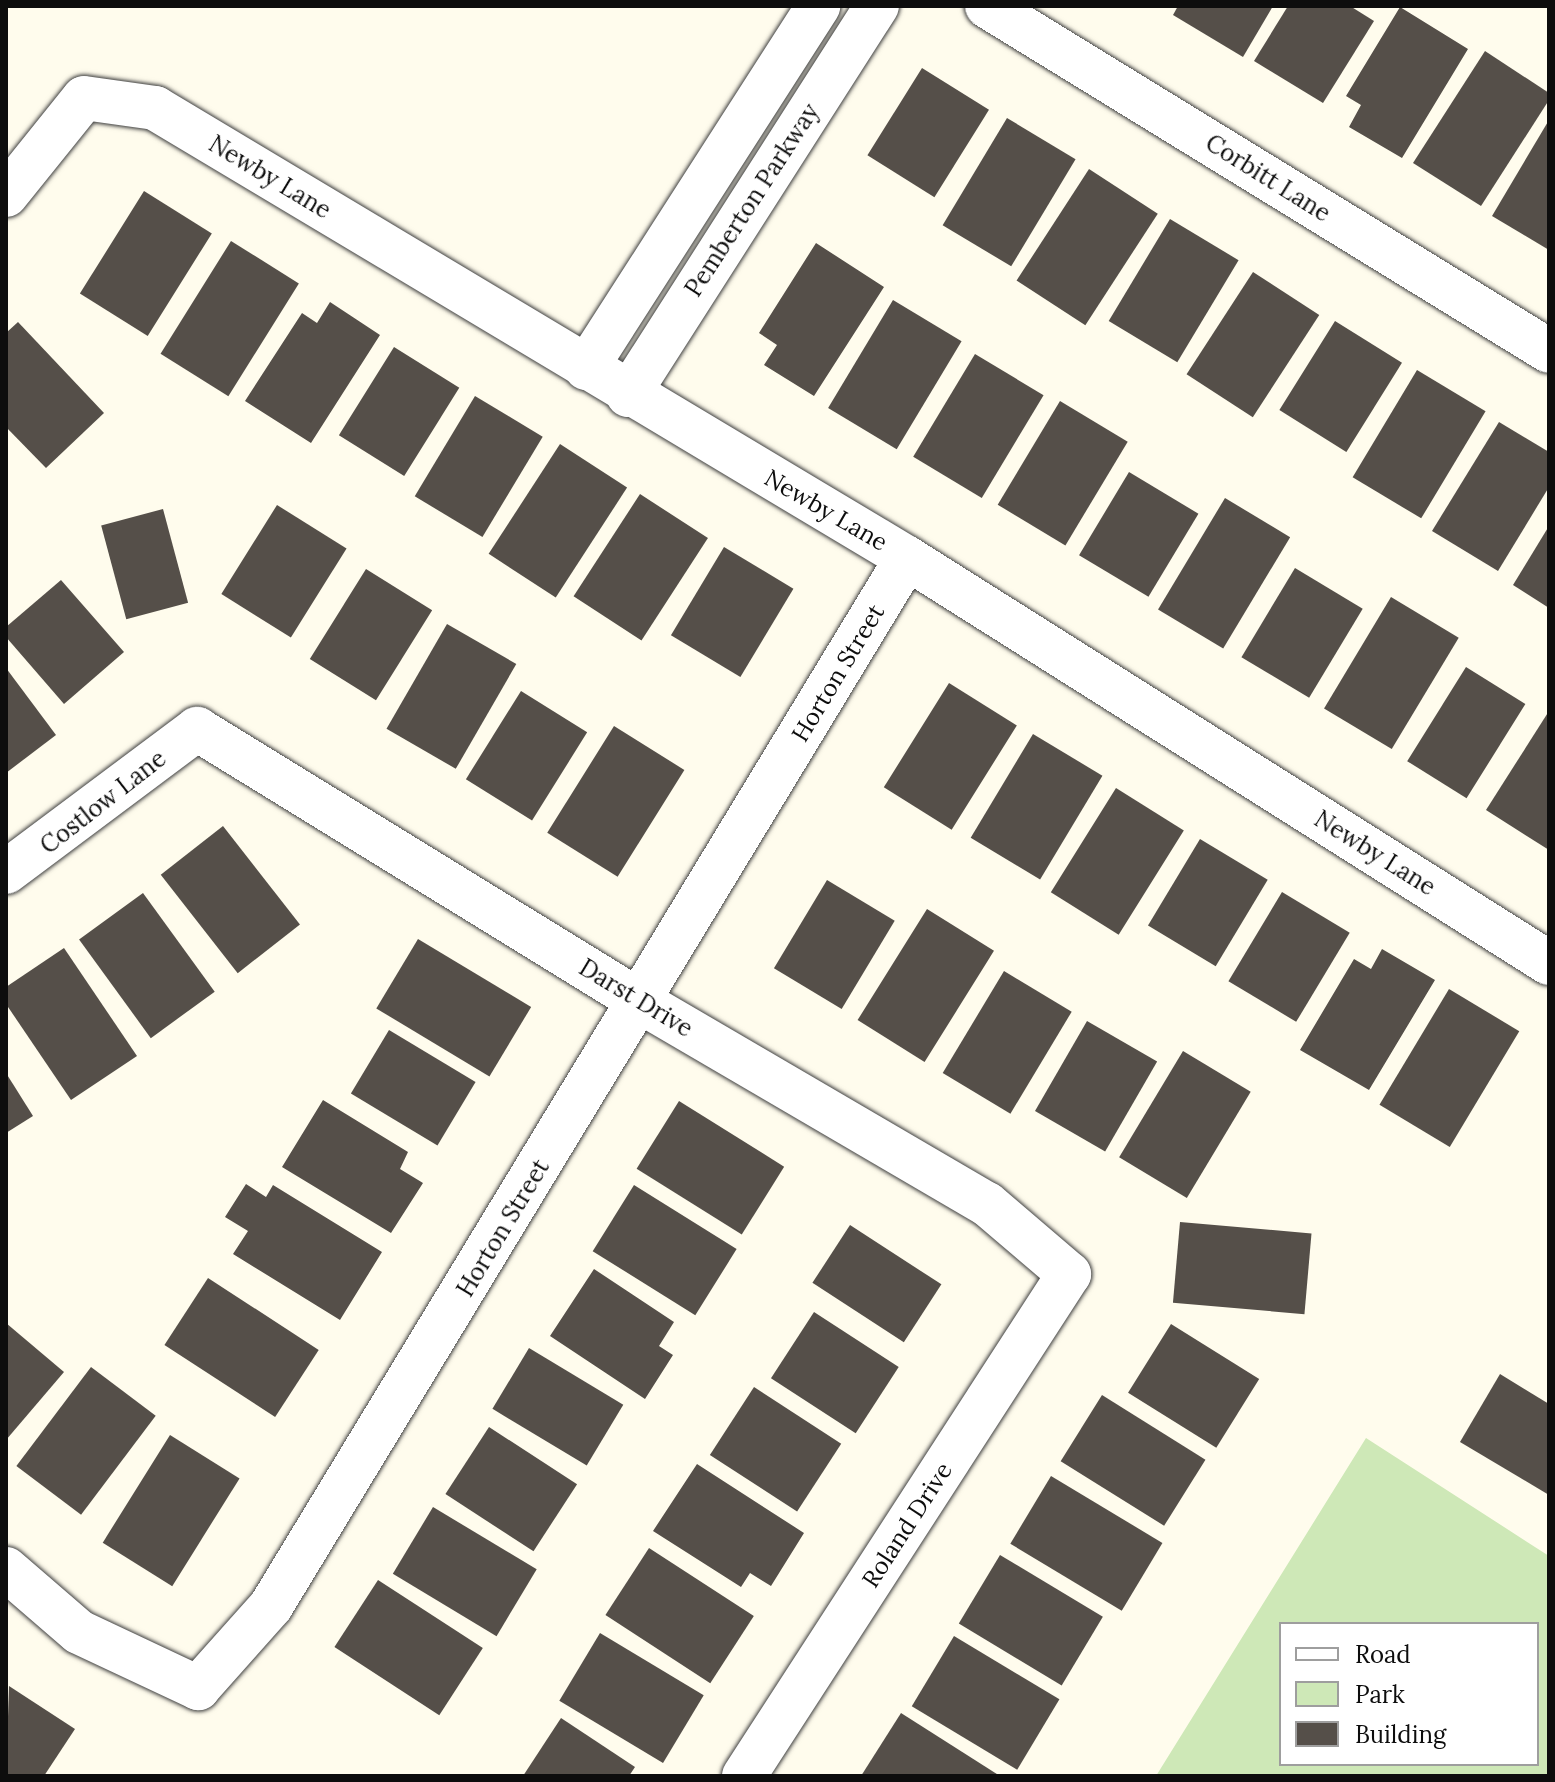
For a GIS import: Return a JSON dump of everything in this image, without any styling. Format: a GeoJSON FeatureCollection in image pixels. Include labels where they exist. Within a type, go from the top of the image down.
{"type":"FeatureCollection","features":[{"type":"Feature","properties":{"kind":"street","name":"Pemberton Parkway"},"geometry":{"type":"LineString","coordinates":[[586,368],[818,6]]}},
{"type":"Feature","properties":{"kind":"street","name":"Pemberton Parkway"},"geometry":{"type":"LineString","coordinates":[[628,395],[877,6]]}},
{"type":"Feature","properties":{"kind":"street","name":"Corbitt Lane"},"geometry":{"type":"LineString","coordinates":[[987,6],[1549,351]]}},
{"type":"Feature","properties":{"kind":"street","name":"Newby Lane"},"geometry":{"type":"LineString","coordinates":[[6,195],[40,161],[84,98],[155,108],[628,395],[907,558],[1549,963]]}},
{"type":"Feature","properties":{"kind":"street","name":"Horton Street"},"geometry":{"type":"LineString","coordinates":[[6,1569],[79,1632],[198,1688],[271,1606],[641,1002],[907,558]]}},
{"type":"Feature","properties":{"kind":"street","name":"Darst Drive"},"geometry":{"type":"LineString","coordinates":[[197,729],[641,1002],[987,1204],[1069,1274]]}},
{"type":"Feature","properties":{"kind":"street","name":"Costlow Lane"},"geometry":{"type":"LineString","coordinates":[[6,872],[197,729]]}},
{"type":"Feature","properties":{"kind":"street","name":"Roland Drive"},"geometry":{"type":"LineString","coordinates":[[744,1776],[1069,1274]]}},
{"type":"Feature","properties":{"kind":"green space"},"geometry":{"type":"Polygon","coordinates":[[[1366,1438],[1549,1556],[1549,1776],[1156,1776],[1366,1438]]]}},
{"type":"Feature","properties":{"kind":"building"},"geometry":{"type":"Polygon","coordinates":[[[1178,6],[1273,6],[1243,57],[1173,15],[1178,6]]]}},
{"type":"Feature","properties":{"kind":"building"},"geometry":{"type":"Polygon","coordinates":[[[1288,6],[1350,6],[1374,21],[1323,103],[1254,61],[1288,6]]]}},
{"type":"Feature","properties":{"kind":"building"},"geometry":{"type":"Polygon","coordinates":[[[1400,7],[1468,49],[1402,158],[1349,127],[1361,105],[1346,96],[1400,7]]]}},
{"type":"Feature","properties":{"kind":"building"},"geometry":{"type":"Polygon","coordinates":[[[1485,51],[1549,93],[1549,100],[1481,206],[1413,163],[1485,51]]]}},
{"type":"Feature","properties":{"kind":"building"},"geometry":{"type":"Polygon","coordinates":[[[922,68],[989,110],[934,197],[867,155],[922,68]]]}},
{"type":"Feature","properties":{"kind":"building"},"geometry":{"type":"Polygon","coordinates":[[[1007,118],[1076,159],[1011,266],[943,225],[1007,118]]]}},
{"type":"Feature","properties":{"kind":"building"},"geometry":{"type":"Polygon","coordinates":[[[1549,120],[1549,250],[1492,216],[1549,120]]]}},
{"type":"Feature","properties":{"kind":"building"},"geometry":{"type":"Polygon","coordinates":[[[1089,169],[1158,214],[1085,325],[1017,281],[1089,169]]]}},
{"type":"Feature","properties":{"kind":"building"},"geometry":{"type":"Polygon","coordinates":[[[144,191],[212,233],[148,336],[80,294],[144,191]]]}},
{"type":"Feature","properties":{"kind":"building"},"geometry":{"type":"Polygon","coordinates":[[[1170,219],[1239,260],[1177,362],[1109,321],[1170,219]]]}},
{"type":"Feature","properties":{"kind":"building"},"geometry":{"type":"Polygon","coordinates":[[[231,241],[299,283],[228,396],[161,354],[231,241]]]}},
{"type":"Feature","properties":{"kind":"building"},"geometry":{"type":"Polygon","coordinates":[[[816,243],[884,287],[814,396],[764,365],[777,345],[759,333],[816,243]]]}},
{"type":"Feature","properties":{"kind":"building"},"geometry":{"type":"Polygon","coordinates":[[[1253,272],[1319,315],[1253,417],[1187,374],[1253,272]]]}},
{"type":"Feature","properties":{"kind":"building"},"geometry":{"type":"Polygon","coordinates":[[[893,300],[962,341],[897,449],[828,408],[893,300]]]}},
{"type":"Feature","properties":{"kind":"building"},"geometry":{"type":"Polygon","coordinates":[[[330,302],[380,335],[311,443],[245,401],[302,313],[317,323],[330,302]]]}},
{"type":"Feature","properties":{"kind":"building"},"geometry":{"type":"Polygon","coordinates":[[[1335,321],[1402,363],[1346,452],[1279,410],[1335,321]]]}},
{"type":"Feature","properties":{"kind":"building"},"geometry":{"type":"Polygon","coordinates":[[[18,322],[104,413],[46,468],[6,427],[6,333],[18,322]]]}},
{"type":"Feature","properties":{"kind":"building"},"geometry":{"type":"Polygon","coordinates":[[[394,347],[459,388],[404,476],[339,435],[394,347]]]}},
{"type":"Feature","properties":{"kind":"building"},"geometry":{"type":"Polygon","coordinates":[[[975,354],[1044,395],[982,498],[913,457],[975,354]]]}},
{"type":"Feature","properties":{"kind":"building"},"geometry":{"type":"Polygon","coordinates":[[[1417,370],[1486,411],[1421,518],[1353,477],[1417,370]]]}},
{"type":"Feature","properties":{"kind":"building"},"geometry":{"type":"Polygon","coordinates":[[[475,396],[543,437],[482,537],[415,496],[475,396]]]}},
{"type":"Feature","properties":{"kind":"building"},"geometry":{"type":"Polygon","coordinates":[[[1060,401],[1128,442],[1065,545],[998,505],[1060,401]]]}},
{"type":"Feature","properties":{"kind":"building"},"geometry":{"type":"Polygon","coordinates":[[[1499,422],[1549,452],[1549,487],[1498,571],[1432,531],[1499,422]]]}},
{"type":"Feature","properties":{"kind":"building"},"geometry":{"type":"Polygon","coordinates":[[[560,444],[627,488],[556,597],[489,554],[560,444]]]}},
{"type":"Feature","properties":{"kind":"building"},"geometry":{"type":"Polygon","coordinates":[[[1129,472],[1198,514],[1148,597],[1079,555],[1129,472]]]}},
{"type":"Feature","properties":{"kind":"building"},"geometry":{"type":"Polygon","coordinates":[[[640,494],[708,538],[641,640],[574,596],[640,494]]]}},
{"type":"Feature","properties":{"kind":"building"},"geometry":{"type":"Polygon","coordinates":[[[1225,498],[1290,537],[1223,649],[1158,609],[1225,498]]]}},
{"type":"Feature","properties":{"kind":"building"},"geometry":{"type":"Polygon","coordinates":[[[277,505],[347,548],[291,637],[221,594],[277,505]]]}},
{"type":"Feature","properties":{"kind":"building"},"geometry":{"type":"Polygon","coordinates":[[[163,509],[188,603],[126,619],[101,526],[163,509]]]}},
{"type":"Feature","properties":{"kind":"building"},"geometry":{"type":"Polygon","coordinates":[[[1549,526],[1549,608],[1513,585],[1549,526]]]}},
{"type":"Feature","properties":{"kind":"building"},"geometry":{"type":"Polygon","coordinates":[[[724,547],[793,589],[740,677],[671,635],[724,547]]]}},
{"type":"Feature","properties":{"kind":"building"},"geometry":{"type":"Polygon","coordinates":[[[1295,568],[1363,609],[1309,698],[1241,657],[1295,568]]]}},
{"type":"Feature","properties":{"kind":"building"},"geometry":{"type":"Polygon","coordinates":[[[366,569],[432,610],[376,700],[310,659],[366,569]]]}},
{"type":"Feature","properties":{"kind":"building"},"geometry":{"type":"Polygon","coordinates":[[[61,580],[124,652],[64,704],[6,637],[6,627],[61,580]]]}},
{"type":"Feature","properties":{"kind":"building"},"geometry":{"type":"Polygon","coordinates":[[[1391,597],[1459,638],[1392,749],[1324,708],[1391,597]]]}},
{"type":"Feature","properties":{"kind":"building"},"geometry":{"type":"Polygon","coordinates":[[[447,624],[516,664],[456,769],[386,729],[447,624]]]}},
{"type":"Feature","properties":{"kind":"building"},"geometry":{"type":"Polygon","coordinates":[[[1466,667],[1525,704],[1467,798],[1407,761],[1466,667]]]}},
{"type":"Feature","properties":{"kind":"building"},"geometry":{"type":"Polygon","coordinates":[[[6,668],[56,735],[6,773],[6,668]]]}},
{"type":"Feature","properties":{"kind":"building"},"geometry":{"type":"Polygon","coordinates":[[[949,683],[1017,725],[952,830],[884,787],[949,683]]]}},
{"type":"Feature","properties":{"kind":"building"},"geometry":{"type":"Polygon","coordinates":[[[521,691],[587,732],[532,821],[466,779],[521,691]]]}},
{"type":"Feature","properties":{"kind":"building"},"geometry":{"type":"Polygon","coordinates":[[[1549,711],[1549,850],[1486,810],[1549,711]]]}},
{"type":"Feature","properties":{"kind":"building"},"geometry":{"type":"Polygon","coordinates":[[[614,726],[684,770],[618,877],[547,833],[614,726]]]}},
{"type":"Feature","properties":{"kind":"building"},"geometry":{"type":"Polygon","coordinates":[[[1033,734],[1102,776],[1040,879],[971,838],[1033,734]]]}},
{"type":"Feature","properties":{"kind":"building"},"geometry":{"type":"Polygon","coordinates":[[[1116,788],[1184,830],[1119,935],[1051,892],[1116,788]]]}},
{"type":"Feature","properties":{"kind":"building"},"geometry":{"type":"Polygon","coordinates":[[[223,826],[300,925],[238,973],[161,875],[223,826]]]}},
{"type":"Feature","properties":{"kind":"building"},"geometry":{"type":"Polygon","coordinates":[[[1200,839],[1268,880],[1216,966],[1148,926],[1200,839]]]}},
{"type":"Feature","properties":{"kind":"building"},"geometry":{"type":"Polygon","coordinates":[[[827,880],[895,921],[842,1009],[774,968],[827,880]]]}},
{"type":"Feature","properties":{"kind":"building"},"geometry":{"type":"Polygon","coordinates":[[[1282,892],[1350,933],[1296,1022],[1228,981],[1282,892]]]}},
{"type":"Feature","properties":{"kind":"building"},"geometry":{"type":"Polygon","coordinates":[[[143,893],[215,992],[151,1038],[79,939],[143,893]]]}},
{"type":"Feature","properties":{"kind":"building"},"geometry":{"type":"Polygon","coordinates":[[[927,909],[994,951],[925,1062],[858,1020],[927,909]]]}},
{"type":"Feature","properties":{"kind":"building"},"geometry":{"type":"Polygon","coordinates":[[[418,939],[531,1007],[489,1076],[376,1008],[418,939]]]}},
{"type":"Feature","properties":{"kind":"building"},"geometry":{"type":"Polygon","coordinates":[[[64,948],[137,1056],[71,1100],[6,1004],[6,987],[64,948]]]}},
{"type":"Feature","properties":{"kind":"building"},"geometry":{"type":"Polygon","coordinates":[[[1382,949],[1435,980],[1369,1090],[1300,1050],[1354,959],[1371,969],[1382,949]]]}},
{"type":"Feature","properties":{"kind":"building"},"geometry":{"type":"Polygon","coordinates":[[[1004,971],[1072,1012],[1010,1114],[943,1073],[1004,971]]]}},
{"type":"Feature","properties":{"kind":"building"},"geometry":{"type":"Polygon","coordinates":[[[1449,989],[1519,1031],[1450,1147],[1379,1105],[1449,989]]]}},
{"type":"Feature","properties":{"kind":"building"},"geometry":{"type":"Polygon","coordinates":[[[1087,1021],[1157,1062],[1105,1152],[1035,1111],[1087,1021]]]}},
{"type":"Feature","properties":{"kind":"building"},"geometry":{"type":"Polygon","coordinates":[[[389,1030],[476,1082],[437,1145],[351,1093],[389,1030]]]}},
{"type":"Feature","properties":{"kind":"building"},"geometry":{"type":"Polygon","coordinates":[[[1183,1051],[1251,1092],[1187,1198],[1119,1157],[1183,1051]]]}},
{"type":"Feature","properties":{"kind":"building"},"geometry":{"type":"Polygon","coordinates":[[[6,1073],[33,1116],[6,1133],[6,1073]]]}},
{"type":"Feature","properties":{"kind":"building"},"geometry":{"type":"Polygon","coordinates":[[[323,1100],[408,1152],[400,1169],[423,1183],[391,1233],[282,1167],[323,1100]]]}},
{"type":"Feature","properties":{"kind":"building"},"geometry":{"type":"Polygon","coordinates":[[[679,1101],[784,1167],[742,1235],[637,1169],[679,1101]]]}},
{"type":"Feature","properties":{"kind":"building"},"geometry":{"type":"Polygon","coordinates":[[[246,1184],[266,1197],[273,1185],[382,1252],[340,1320],[233,1254],[248,1231],[225,1217],[246,1184]]]}},
{"type":"Feature","properties":{"kind":"building"},"geometry":{"type":"Polygon","coordinates":[[[634,1185],[737,1249],[695,1315],[593,1251],[634,1185]]]}},
{"type":"Feature","properties":{"kind":"building"},"geometry":{"type":"Polygon","coordinates":[[[1180,1222],[1311,1234],[1304,1314],[1173,1303],[1180,1222]]]}},
{"type":"Feature","properties":{"kind":"building"},"geometry":{"type":"Polygon","coordinates":[[[850,1225],[941,1284],[904,1342],[812,1283],[850,1225]]]}},
{"type":"Feature","properties":{"kind":"building"},"geometry":{"type":"Polygon","coordinates":[[[594,1269],[674,1322],[659,1346],[673,1355],[645,1399],[550,1336],[594,1269]]]}},
{"type":"Feature","properties":{"kind":"building"},"geometry":{"type":"Polygon","coordinates":[[[208,1278],[319,1350],[275,1417],[164,1345],[208,1278]]]}},
{"type":"Feature","properties":{"kind":"building"},"geometry":{"type":"Polygon","coordinates":[[[814,1312],[899,1367],[856,1433],[771,1378],[814,1312]]]}},
{"type":"Feature","properties":{"kind":"building"},"geometry":{"type":"Polygon","coordinates":[[[6,1323],[64,1372],[6,1440],[6,1323]]]}},
{"type":"Feature","properties":{"kind":"building"},"geometry":{"type":"Polygon","coordinates":[[[1171,1324],[1259,1379],[1216,1448],[1128,1393],[1171,1324]]]}},
{"type":"Feature","properties":{"kind":"building"},"geometry":{"type":"Polygon","coordinates":[[[529,1348],[623,1405],[587,1466],[492,1409],[529,1348]]]}},
{"type":"Feature","properties":{"kind":"building"},"geometry":{"type":"Polygon","coordinates":[[[91,1367],[156,1416],[81,1515],[16,1466],[91,1367]]]}},
{"type":"Feature","properties":{"kind":"building"},"geometry":{"type":"Polygon","coordinates":[[[1500,1374],[1549,1404],[1549,1495],[1460,1442],[1500,1374]]]}},
{"type":"Feature","properties":{"kind":"building"},"geometry":{"type":"Polygon","coordinates":[[[754,1387],[841,1444],[797,1512],[710,1455],[754,1387]]]}},
{"type":"Feature","properties":{"kind":"building"},"geometry":{"type":"Polygon","coordinates":[[[1102,1395],[1205,1460],[1164,1526],[1061,1461],[1102,1395]]]}},
{"type":"Feature","properties":{"kind":"building"},"geometry":{"type":"Polygon","coordinates":[[[489,1427],[577,1484],[533,1551],[445,1494],[489,1427]]]}},
{"type":"Feature","properties":{"kind":"building"},"geometry":{"type":"Polygon","coordinates":[[[170,1435],[240,1478],[172,1586],[103,1543],[170,1435]]]}},
{"type":"Feature","properties":{"kind":"building"},"geometry":{"type":"Polygon","coordinates":[[[697,1464],[804,1533],[771,1586],[750,1573],[741,1587],[653,1531],[697,1464]]]}},
{"type":"Feature","properties":{"kind":"building"},"geometry":{"type":"Polygon","coordinates":[[[1051,1476],[1162,1543],[1122,1611],[1010,1544],[1051,1476]]]}},
{"type":"Feature","properties":{"kind":"building"},"geometry":{"type":"Polygon","coordinates":[[[433,1507],[537,1569],[497,1636],[393,1574],[433,1507]]]}},
{"type":"Feature","properties":{"kind":"building"},"geometry":{"type":"Polygon","coordinates":[[[649,1548],[754,1616],[710,1683],[605,1615],[649,1548]]]}},
{"type":"Feature","properties":{"kind":"building"},"geometry":{"type":"Polygon","coordinates":[[[1000,1555],[1103,1617],[1062,1685],[959,1624],[1000,1555]]]}},
{"type":"Feature","properties":{"kind":"building"},"geometry":{"type":"Polygon","coordinates":[[[378,1580],[483,1648],[439,1715],[334,1647],[378,1580]]]}},
{"type":"Feature","properties":{"kind":"building"},"geometry":{"type":"Polygon","coordinates":[[[600,1633],[704,1695],[663,1763],[559,1701],[600,1633]]]}},
{"type":"Feature","properties":{"kind":"building"},"geometry":{"type":"Polygon","coordinates":[[[954,1636],[1059,1699],[1017,1770],[912,1706],[954,1636]]]}},
{"type":"Feature","properties":{"kind":"building"},"geometry":{"type":"Polygon","coordinates":[[[9,1686],[75,1729],[44,1776],[6,1776],[9,1686]]]}},
{"type":"Feature","properties":{"kind":"building"},"geometry":{"type":"Polygon","coordinates":[[[901,1713],[1000,1776],[861,1776],[901,1713]]]}},
{"type":"Feature","properties":{"kind":"building"},"geometry":{"type":"Polygon","coordinates":[[[561,1718],[635,1767],[629,1776],[523,1776],[561,1718]]]}}]}
